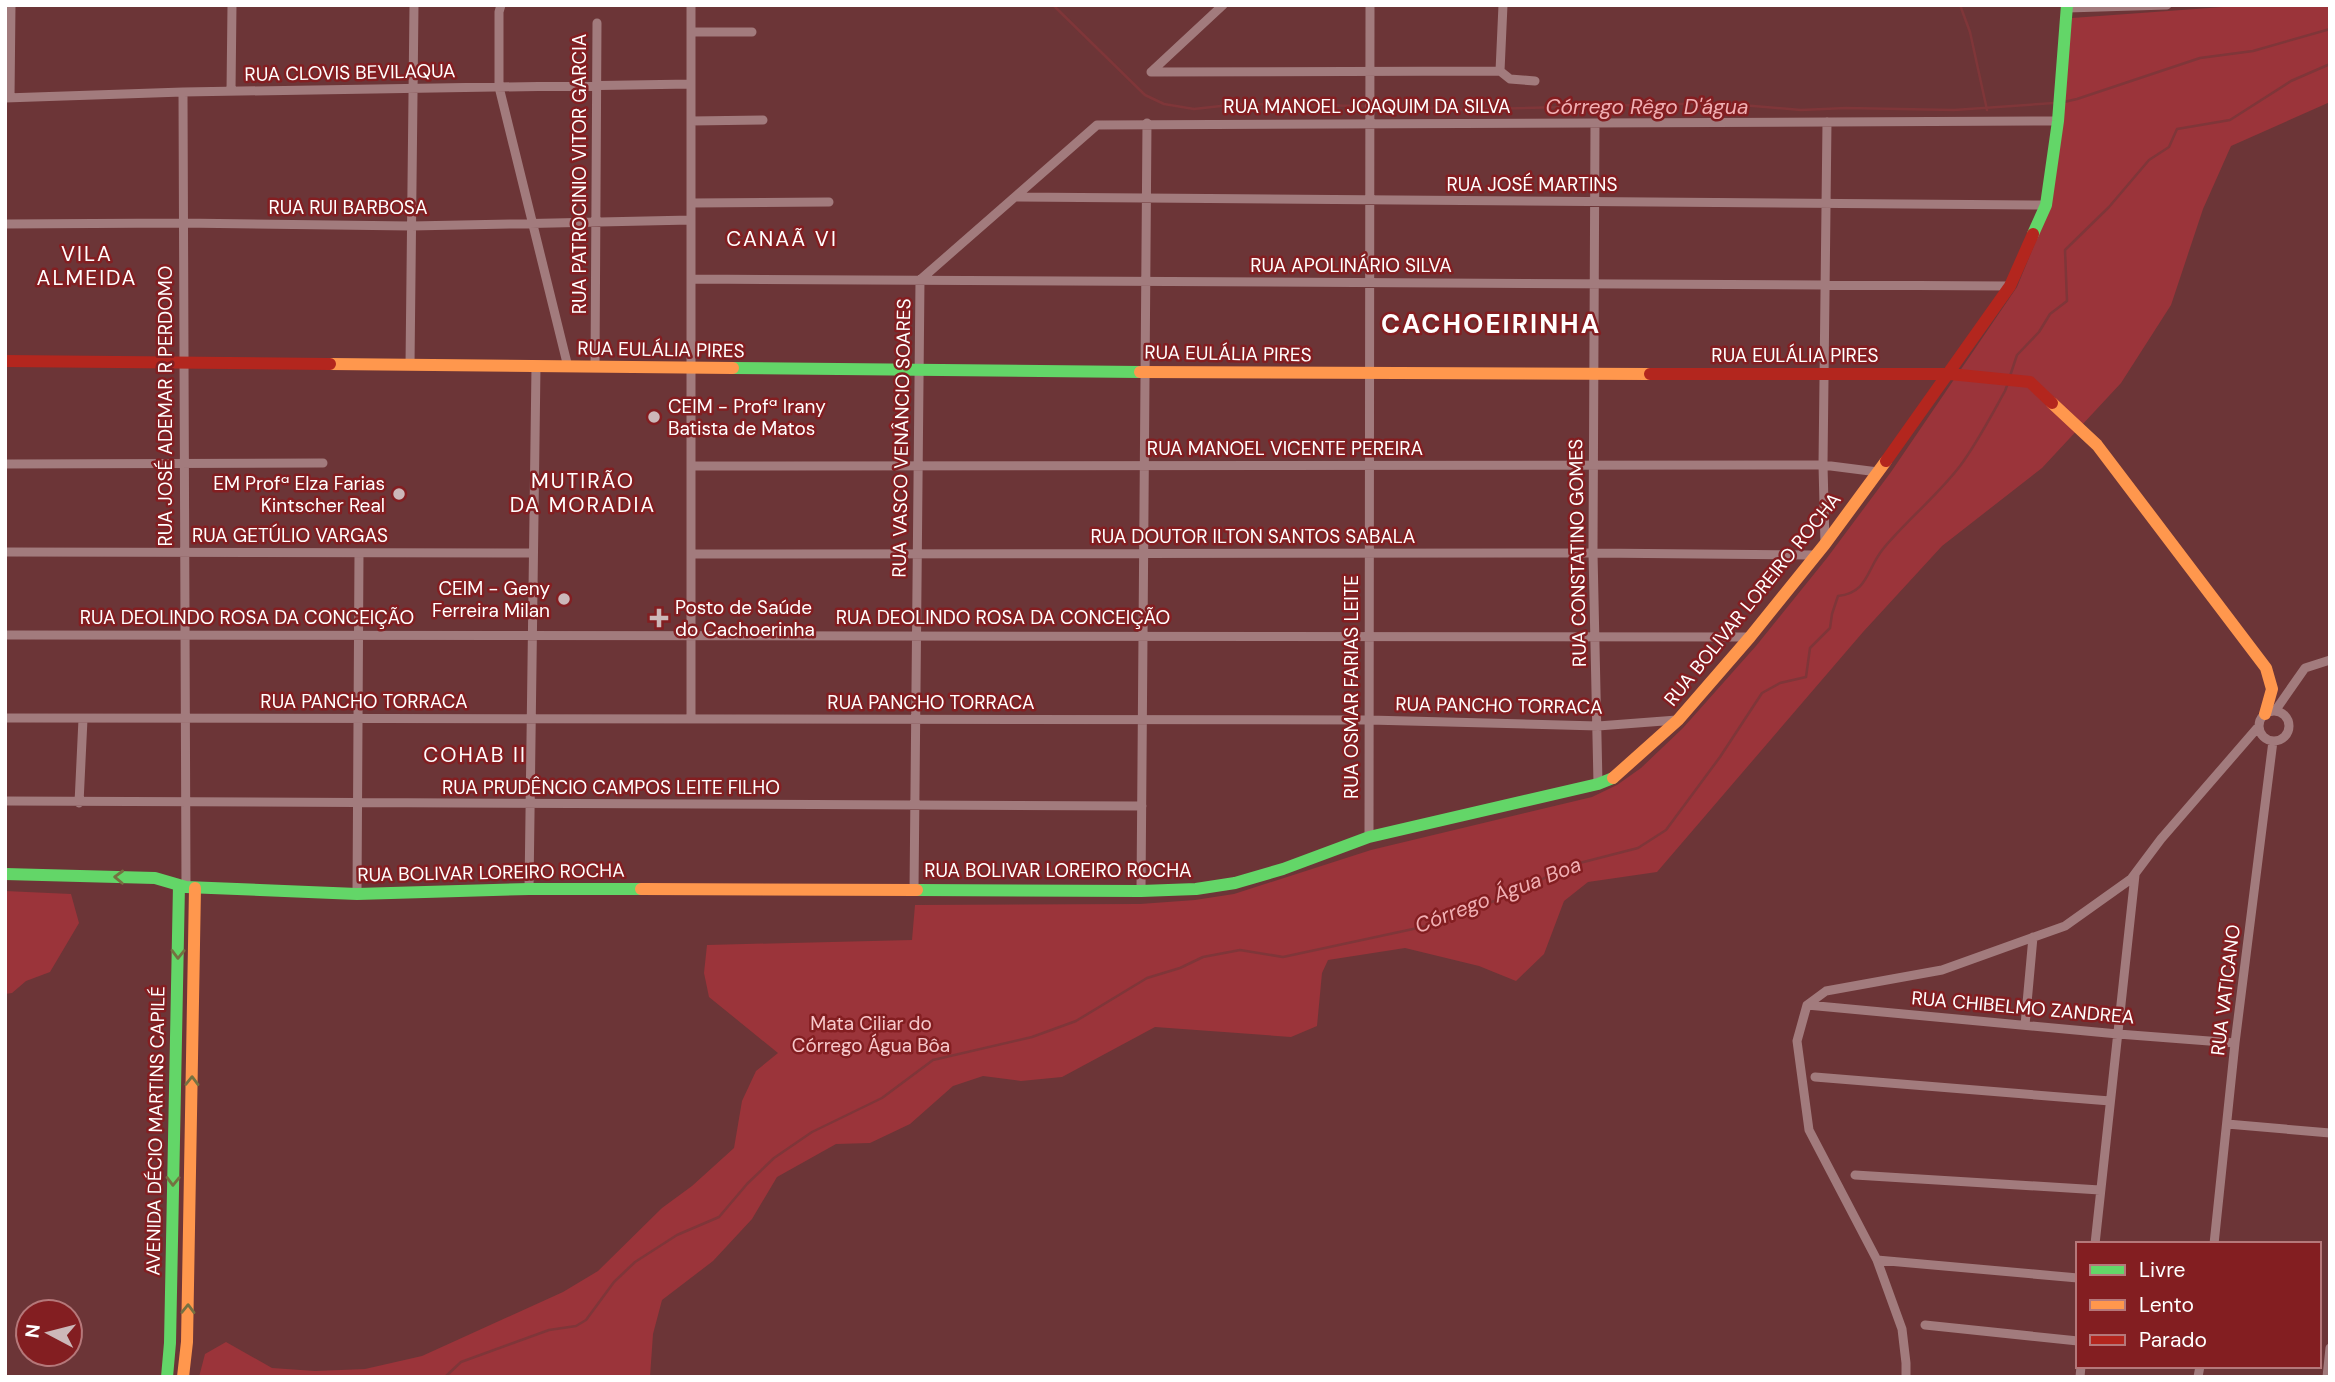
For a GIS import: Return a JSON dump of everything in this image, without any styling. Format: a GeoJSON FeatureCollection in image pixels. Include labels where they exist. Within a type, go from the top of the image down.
{"type":"FeatureCollection","features":[{"type":"Feature","properties":{"kind":"street"},"geometry":{"type":"LineString","coordinates":[[7,98],[11,5]]}},
{"type":"Feature","properties":{"kind":"street"},"geometry":{"type":"LineString","coordinates":[[231,92],[232,5]]}},
{"type":"Feature","properties":{"kind":"street"},"geometry":{"type":"LineString","coordinates":[[410,365],[414,5]]}},
{"type":"Feature","properties":{"kind":"street"},"geometry":{"type":"LineString","coordinates":[[501,5],[499,87],[568,367]]}},
{"type":"Feature","properties":{"kind":"street"},"geometry":{"type":"LineString","coordinates":[[691,5],[691,719]]}},
{"type":"Feature","properties":{"kind":"street","name":"RUA MANOEL JOAQUIM DA SILVA"},"geometry":{"type":"LineString","coordinates":[[1223,5],[1151,72],[1500,71],[1510,79],[1535,81]]}},
{"type":"Feature","properties":{"kind":"street"},"geometry":{"type":"LineString","coordinates":[[1369,71],[1370,5]]}},
{"type":"Feature","properties":{"kind":"street"},"geometry":{"type":"LineString","coordinates":[[1500,71],[1503,5]]}},
{"type":"Feature","properties":{"kind":"street"},"geometry":{"type":"LineString","coordinates":[[2067,7],[2167,5]]}},
{"type":"Feature","properties":{"kind":"street","name":"RUA BOLIVAR LOREIRO ROCHA"},"geometry":{"type":"LineString","coordinates":[[5,874],[155,878],[186,887],[357,894],[529,889],[1196,889],[1235,883],[1283,869],[1369,837],[1598,784],[1617,776],[1678,720],[1750,637],[1825,544],[1950,374],[2010,286],[2046,205],[2059,114],[2067,7]]}},
{"type":"Feature","properties":{"kind":"street","name":"RUA PATROCINIO VITOR GARCIA"},"geometry":{"type":"LineString","coordinates":[[595,367],[597,23]]}},
{"type":"Feature","properties":{"kind":"street"},"geometry":{"type":"LineString","coordinates":[[691,32],[752,32]]}},
{"type":"Feature","properties":{"kind":"street","name":"RUA OSMAR FARIAS LEITE"},"geometry":{"type":"LineString","coordinates":[[1369,71],[1369,837]]}},
{"type":"Feature","properties":{"kind":"street","name":"RUA CLOVIS BEVILAQUA"},"geometry":{"type":"LineString","coordinates":[[7,98],[183,92],[691,83]]}},
{"type":"Feature","properties":{"kind":"street","name":"RUA JOSÉ ADEMAR R PERDOMO"},"geometry":{"type":"LineString","coordinates":[[183,92],[181,223],[186,887]]}},
{"type":"Feature","properties":{"kind":"street","name":"RUA MANOEL JOAQUIM DA SILVA"},"geometry":{"type":"LineString","coordinates":[[1017,197],[1097,125],[1369,120],[1827,122],[2059,114]]}},
{"type":"Feature","properties":{"kind":"street"},"geometry":{"type":"LineString","coordinates":[[691,121],[763,120]]}},
{"type":"Feature","properties":{"kind":"street"},"geometry":{"type":"LineString","coordinates":[[1825,544],[1823,465],[1827,122]]}},
{"type":"Feature","properties":{"kind":"street"},"geometry":{"type":"LineString","coordinates":[[1141,891],[1147,123]]}},
{"type":"Feature","properties":{"kind":"street"},"geometry":{"type":"LineString","coordinates":[[1594,373],[1595,123]]}},
{"type":"Feature","properties":{"kind":"street"},"geometry":{"type":"LineString","coordinates":[[920,280],[1017,197]]}},
{"type":"Feature","properties":{"kind":"street","name":"RUA JOSÉ MARTINS"},"geometry":{"type":"LineString","coordinates":[[1017,197],[2046,205]]}},
{"type":"Feature","properties":{"kind":"street"},"geometry":{"type":"LineString","coordinates":[[691,203],[830,202]]}},
{"type":"Feature","properties":{"kind":"street","name":"RUA RUI BARBOSA"},"geometry":{"type":"LineString","coordinates":[[5,225],[181,223],[411,226],[691,220]]}},
{"type":"Feature","properties":{"kind":"street","name":"RUA APOLINÁRIO SILVA"},"geometry":{"type":"LineString","coordinates":[[691,279],[2010,286]]}},
{"type":"Feature","properties":{"kind":"street","name":"RUA VASCO VENÂNCIO SOARES"},"geometry":{"type":"LineString","coordinates":[[914,891],[920,280]]}},
{"type":"Feature","properties":{"kind":"street","name":"RUA EULÁLIA PIRES"},"geometry":{"type":"LineString","coordinates":[[5,361],[919,371],[1950,374],[2030,382],[2097,445],[2266,668],[2272,689],[2266,717],[2287,719],[2288,729],[2283,738],[2273,741]]}},
{"type":"Feature","properties":{"kind":"street"},"geometry":{"type":"LineString","coordinates":[[529,889],[536,366]]}},
{"type":"Feature","properties":{"kind":"street","name":"RUA CONSTATINO GOMES"},"geometry":{"type":"LineString","coordinates":[[1594,373],[1593,553],[1598,784]]}},
{"type":"Feature","properties":{"kind":"street"},"geometry":{"type":"LineString","coordinates":[[5,464],[323,463]]}},
{"type":"Feature","properties":{"kind":"street","name":"RUA MANOEL VICENTE PEREIRA"},"geometry":{"type":"LineString","coordinates":[[691,466],[1823,465],[1878,472]]}},
{"type":"Feature","properties":{"kind":"street","name":"RUA GETÚLIO VARGAS"},"geometry":{"type":"LineString","coordinates":[[5,552],[533,553]]}},
{"type":"Feature","properties":{"kind":"street"},"geometry":{"type":"LineString","coordinates":[[357,894],[359,553]]}},
{"type":"Feature","properties":{"kind":"street","name":"RUA DOUTOR ILTON SANTOS SABALA"},"geometry":{"type":"LineString","coordinates":[[691,554],[1816,555]]}},
{"type":"Feature","properties":{"kind":"street","name":"RUA DEOLINDO ROSA DA CONCEIÇÃO"},"geometry":{"type":"LineString","coordinates":[[5,635],[1143,635],[1594,639],[1750,637]]}},
{"type":"Feature","properties":{"kind":"street"},"geometry":{"type":"LineString","coordinates":[[1906,1377],[1902,1329],[1877,1260],[1809,1130],[1797,1041],[1807,1005],[1826,991],[1942,970],[2065,926],[2135,875],[2161,839],[2305,668],[2330,660]]}},
{"type":"Feature","properties":{"kind":"street"},"geometry":{"type":"LineString","coordinates":[[2266,717],[2264,737],[2273,741]]}},
{"type":"Feature","properties":{"kind":"street","name":"RUA PANCHO TORRACA"},"geometry":{"type":"LineString","coordinates":[[5,718],[1369,720],[1598,726],[1678,720]]}},
{"type":"Feature","properties":{"kind":"street"},"geometry":{"type":"LineString","coordinates":[[79,803],[83,719]]}},
{"type":"Feature","properties":{"kind":"street","name":"RUA VATICANO"},"geometry":{"type":"LineString","coordinates":[[2214,1242],[2235,1043],[2273,741]]}},
{"type":"Feature","properties":{"kind":"street","name":"RUA PRUDÊNCIO CAMPOS LEITE FILHO"},"geometry":{"type":"LineString","coordinates":[[5,801],[1142,806]]}},
{"type":"Feature","properties":{"kind":"street"},"geometry":{"type":"LineString","coordinates":[[2095,1242],[2135,875]]}},
{"type":"Feature","properties":{"kind":"street","name":"AVENIDA DÉCIO MARTINS CAPILÉ"},"geometry":{"type":"LineString","coordinates":[[167,1377],[186,887]]}},
{"type":"Feature","properties":{"kind":"street","name":"AVENIDA DÉCIO MARTINS CAPILÉ"},"geometry":{"type":"LineString","coordinates":[[183,1377],[187,1342],[186,887]]}},
{"type":"Feature","properties":{"kind":"street"},"geometry":{"type":"LineString","coordinates":[[2025,1025],[2033,937]]}},
{"type":"Feature","properties":{"kind":"street","name":"RUA CHIBELMO ZANDREA"},"geometry":{"type":"LineString","coordinates":[[1807,1005],[2235,1043]]}},
{"type":"Feature","properties":{"kind":"street"},"geometry":{"type":"LineString","coordinates":[[1815,1077],[2110,1101]]}},
{"type":"Feature","properties":{"kind":"street"},"geometry":{"type":"LineString","coordinates":[[2227,1124],[2330,1133]]}},
{"type":"Feature","properties":{"kind":"street"},"geometry":{"type":"LineString","coordinates":[[1856,1175],[2100,1190]]}},
{"type":"Feature","properties":{"kind":"street"},"geometry":{"type":"LineString","coordinates":[[1877,1260],[2076,1278]]}},
{"type":"Feature","properties":{"kind":"street"},"geometry":{"type":"LineString","coordinates":[[1926,1325],[2076,1341]]}},
{"type":"Feature","properties":{"kind":"street"},"geometry":{"type":"LineString","coordinates":[[2327,1377],[2330,1349]]}},
{"type":"Feature","properties":{"kind":"green space","name":"Mata Ciliar do Córrego Água Bôa"},"geometry":{"type":"Polygon","coordinates":[[[2250,5],[2330,5],[2330,102],[2231,146],[2203,209],[2171,305],[2121,383],[2042,468],[1942,546],[1863,632],[1657,872],[1588,882],[1564,901],[1544,954],[1516,981],[1479,966],[1405,948],[1328,960],[1322,973],[1317,1026],[1291,1037],[1155,1027],[1062,1077],[1021,1081],[983,1076],[953,1086],[910,1124],[870,1143],[836,1144],[777,1177],[752,1219],[713,1261],[662,1300],[653,1334],[650,1377],[199,1377],[205,1354],[226,1342],[272,1368],[315,1371],[365,1369],[422,1356],[563,1292],[598,1271],[662,1208],[692,1186],[734,1148],[742,1101],[756,1071],[778,1053],[709,997],[704,973],[707,945],[912,940],[915,905],[1140,904],[1234,894],[1371,850],[1592,797],[1617,785],[1641,768],[1683,728],[1756,646],[1827,558],[1891,472],[2017,287],[2051,204],[2072,18],[2250,5]]]}},
{"type":"Feature","properties":{"kind":"green space"},"geometry":{"type":"Polygon","coordinates":[[[5,891],[71,894],[79,923],[50,972],[26,981],[12,993],[5,994],[5,891]]]}},
{"type":"Feature","properties":{"kind":"waterway","name":"Córrego Rêgo D'água"},"geometry":{"type":"LineString","coordinates":[[1053,5],[1145,95],[1164,104],[1194,109],[1239,104],[1423,107],[1450,110],[1718,103],[1801,110],[1954,110],[2054,103]]}},
{"type":"Feature","properties":{"kind":"waterway"},"geometry":{"type":"LineString","coordinates":[[1960,5],[1970,32],[1987,110]]}},
{"type":"Feature","properties":{"kind":"waterway","name":"Córrego Rêgo D'água"},"geometry":{"type":"LineString","coordinates":[[2064,102],[2200,58],[2253,51],[2330,29]]}},
{"type":"Feature","properties":{"kind":"waterway","name":"Córrego Água Boa"},"geometry":{"type":"LineString","coordinates":[[2010,376],[2017,355],[2039,332],[2050,314],[2067,301],[2065,250],[2109,207],[2149,160],[2169,147],[2177,129],[2230,120],[2291,81],[2330,64]]}},
{"type":"Feature","properties":{"kind":"waterway","name":"Córrego Água Boa"},"geometry":{"type":"LineString","coordinates":[[445,1377],[461,1362],[549,1330],[576,1326],[586,1320],[614,1282],[635,1262],[677,1235],[719,1217],[774,1158],[812,1132],[882,1098],[933,1060],[1032,1037],[1076,1021],[1147,978],[1180,968],[1203,957],[1240,950],[1283,957],[1427,926],[1521,891],[1564,867],[1638,848],[1666,830],[1720,757],[1762,693],[1780,683],[1806,677],[1810,648],[1830,628],[1838,596],[1848,594],[1861,585],[1883,549],[1960,466],[1984,429],[2008,383]]}},
{"type":"Feature","properties":{"kind":"traffic: fast"},"geometry":{"type":"LineString","coordinates":[[2033,234],[2046,205],[2058,121],[2067,5]]}},
{"type":"Feature","properties":{"kind":"traffic: fast"},"geometry":{"type":"LineString","coordinates":[[733,368],[1140,372]]}},
{"type":"Feature","properties":{"kind":"traffic: fast"},"geometry":{"type":"LineString","coordinates":[[917,890],[1141,891],[1196,889],[1235,883],[1283,869],[1369,837],[1598,784],[1613,778]]}},
{"type":"Feature","properties":{"kind":"traffic: fast"},"geometry":{"type":"LineString","coordinates":[[5,874],[155,878],[186,887],[357,894],[641,889]]}},
{"type":"Feature","properties":{"kind":"traffic: fast"},"geometry":{"type":"LineString","coordinates":[[167,1377],[170,1343],[179,885]]}},
{"type":"Feature","properties":{"kind":"traffic: slow"},"geometry":{"type":"LineString","coordinates":[[330,364],[733,368]]}},
{"type":"Feature","properties":{"kind":"traffic: slow"},"geometry":{"type":"LineString","coordinates":[[1140,372],[1650,374]]}},
{"type":"Feature","properties":{"kind":"traffic: slow"},"geometry":{"type":"LineString","coordinates":[[2052,403],[2097,445],[2266,668],[2272,689],[2265,714]]}},
{"type":"Feature","properties":{"kind":"traffic: slow"},"geometry":{"type":"LineString","coordinates":[[1613,778],[1678,720],[1750,637],[1825,544],[1886,461]]}},
{"type":"Feature","properties":{"kind":"traffic: slow"},"geometry":{"type":"LineString","coordinates":[[183,1377],[187,1342],[195,888]]}},
{"type":"Feature","properties":{"kind":"traffic: slow"},"geometry":{"type":"LineString","coordinates":[[641,889],[917,890]]}},
{"type":"Feature","properties":{"kind":"traffic: jam"},"geometry":{"type":"LineString","coordinates":[[1886,461],[2010,286],[2033,234]]}},
{"type":"Feature","properties":{"kind":"traffic: jam"},"geometry":{"type":"LineString","coordinates":[[5,361],[330,364]]}},
{"type":"Feature","properties":{"kind":"traffic: jam"},"geometry":{"type":"LineString","coordinates":[[1650,374],[1950,374],[2030,382],[2052,403]]}},
{"type":"Feature","properties":{"kind":"place","name":"CEIM - Profª Irany Batista de Matos"},"geometry":{"type":"Point","coordinates":[654,417]}},
{"type":"Feature","properties":{"kind":"place","name":"EM Profª Elza Farias Kintscher Real"},"geometry":{"type":"Point","coordinates":[399,494]}},
{"type":"Feature","properties":{"kind":"place","name":"CEIM - Geny Ferreira Milan"},"geometry":{"type":"Point","coordinates":[564,599]}},
{"type":"Feature","properties":{"kind":"place","name":"Posto de Saúde do Cachoerinha"},"geometry":{"type":"Point","coordinates":[659,618]}},
{"type":"Feature","properties":{"kind":"district","name":"CANAÃ VI"},"geometry":{"type":"Point","coordinates":[782,239]}},
{"type":"Feature","properties":{"kind":"district","name":"VILA ALMEIDA"},"geometry":{"type":"Point","coordinates":[87,266]}},
{"type":"Feature","properties":{"kind":"district","name":"CACHOEIRINHA"},"geometry":{"type":"Point","coordinates":[1491,324]}},
{"type":"Feature","properties":{"kind":"district","name":"MUTIRÃO DA MORADIA"},"geometry":{"type":"Point","coordinates":[583,493]}},
{"type":"Feature","properties":{"kind":"district","name":"COHAB II"},"geometry":{"type":"Point","coordinates":[475,755]}}]}
